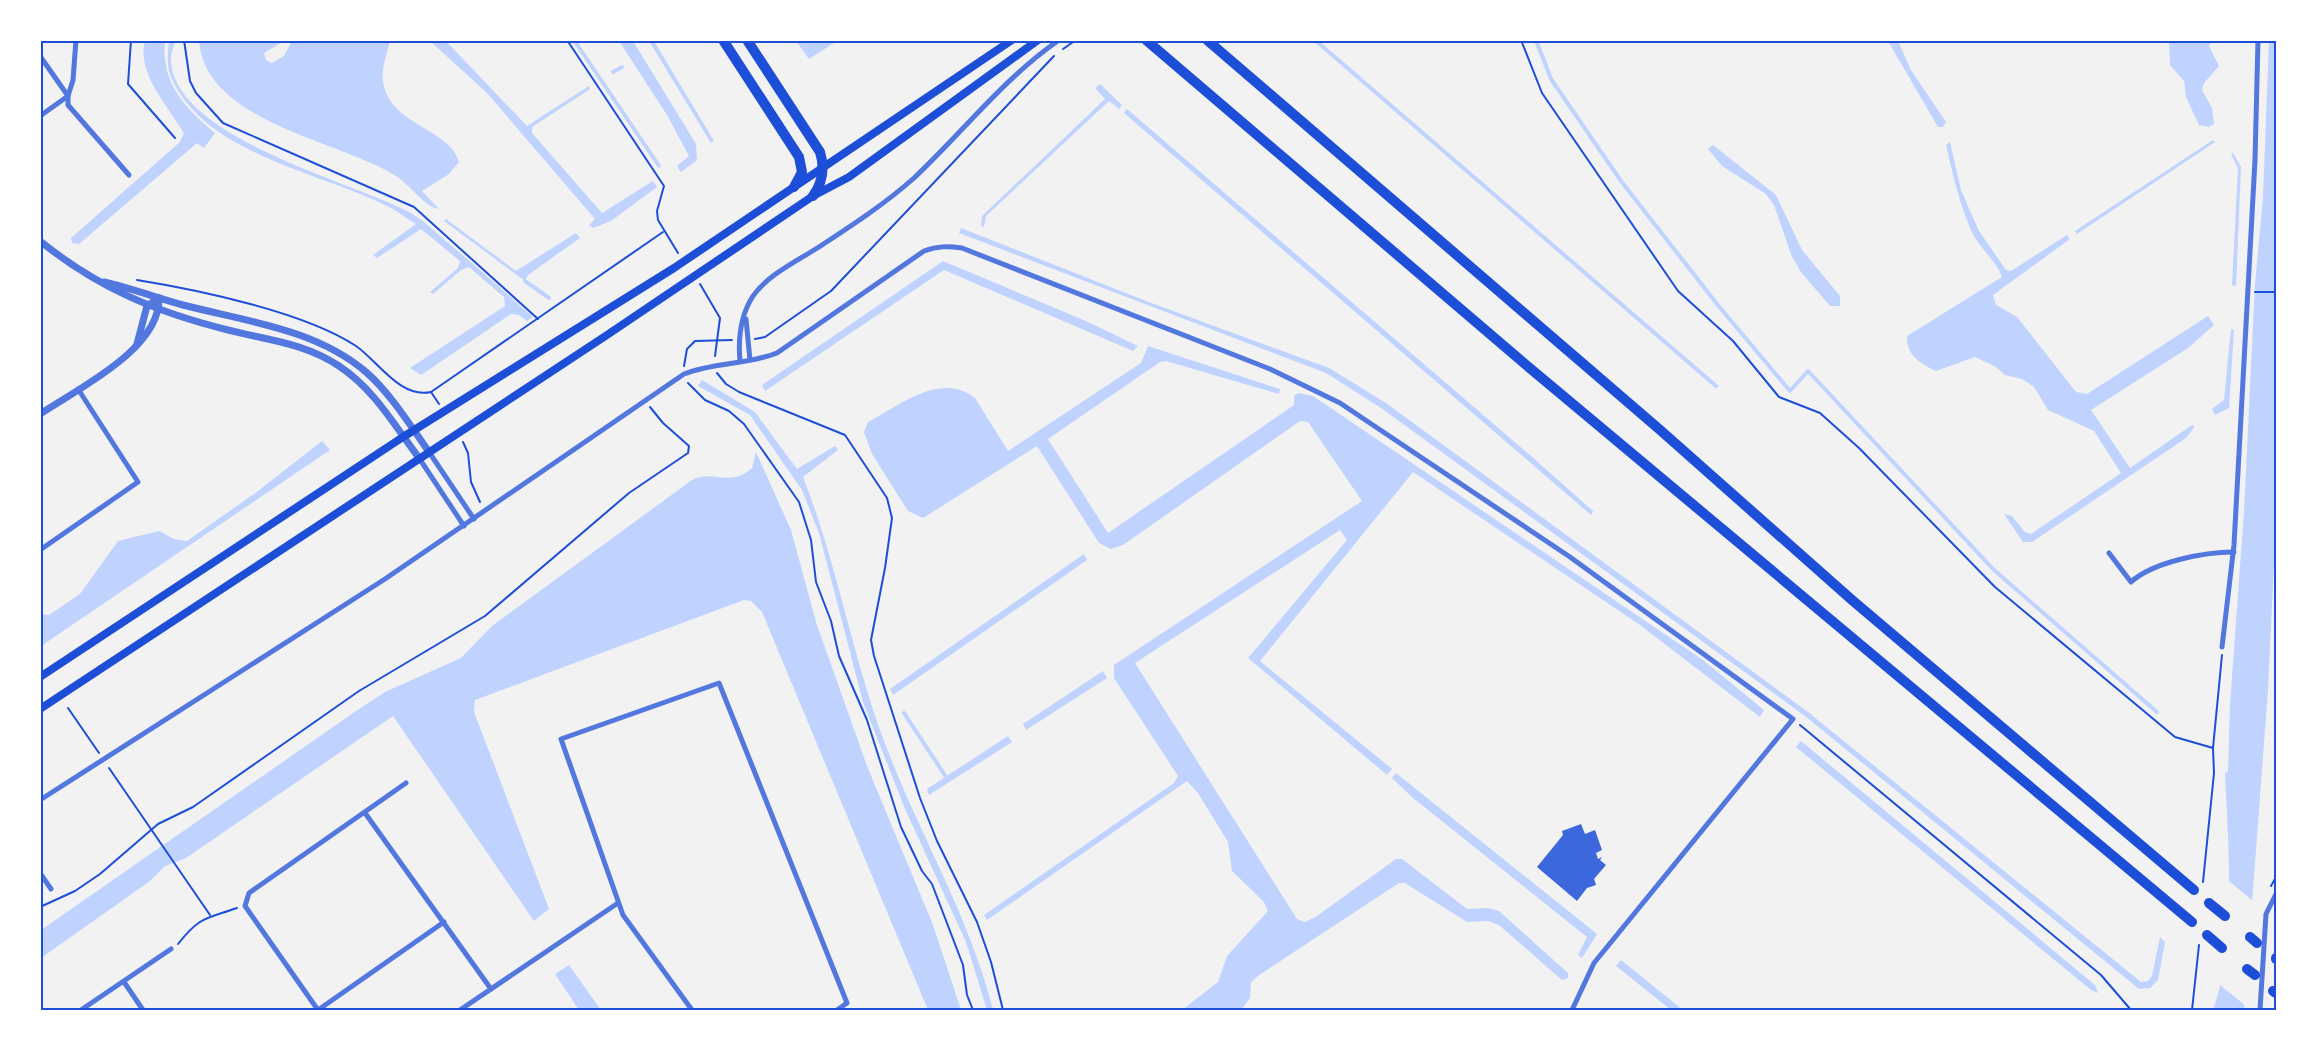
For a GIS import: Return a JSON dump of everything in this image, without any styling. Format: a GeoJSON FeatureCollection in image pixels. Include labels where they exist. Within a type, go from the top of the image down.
{"type":"FeatureCollection","features":[{"type":"Feature","properties":{"kind":"highway"},"geometry":{"type":"LineString","coordinates":[[723,40],[799,157],[802,172],[794,187]]}},
{"type":"Feature","properties":{"kind":"highway"},"geometry":{"type":"LineString","coordinates":[[747,40],[820,152],[823,167],[819,188],[813,196]]}},
{"type":"Feature","properties":{"kind":"highway"},"geometry":{"type":"LineString","coordinates":[[1146,40],[1525,364],[2192,922]]}},
{"type":"Feature","properties":{"kind":"highway"},"geometry":{"type":"LineString","coordinates":[[1208,40],[1641,414],[1852,600],[2194,890]]}},
{"type":"Feature","properties":{"kind":"highway"},"geometry":{"type":"LineString","coordinates":[[2209,903],[2225,916]]}},
{"type":"Feature","properties":{"kind":"highway"},"geometry":{"type":"LineString","coordinates":[[2207,935],[2222,948]]}},
{"type":"Feature","properties":{"kind":"main road"},"geometry":{"type":"LineString","coordinates":[[40,677],[403,437],[674,268],[1012,40]]}},
{"type":"Feature","properties":{"kind":"main road"},"geometry":{"type":"LineString","coordinates":[[40,709],[813,196],[849,177],[1038,40]]}},
{"type":"Feature","properties":{"kind":"street"},"geometry":{"type":"LineString","coordinates":[[76,40],[73,80],[68,105],[129,176]]}},
{"type":"Feature","properties":{"kind":"street"},"geometry":{"type":"LineString","coordinates":[[740,361],[738,341],[746,311],[760,288],[889,199],[915,177],[1007,81],[1030,60],[1059,40]]}},
{"type":"Feature","properties":{"kind":"street"},"geometry":{"type":"LineString","coordinates":[[2222,647],[2234,552],[2255,160],[2258,40]]}},
{"type":"Feature","properties":{"kind":"street"},"geometry":{"type":"LineString","coordinates":[[40,56],[68,96]]}},
{"type":"Feature","properties":{"kind":"street"},"geometry":{"type":"LineString","coordinates":[[40,116],[68,96]]}},
{"type":"Feature","properties":{"kind":"street"},"geometry":{"type":"LineString","coordinates":[[41,242],[121,295],[159,311],[228,330],[294,344],[319,354],[357,379],[372,394],[419,458],[464,526]]}},
{"type":"Feature","properties":{"kind":"street"},"geometry":{"type":"LineString","coordinates":[[40,800],[102,758],[385,579],[684,374],[714,364],[762,359],[793,344],[924,251],[940,246],[962,248],[1270,369],[1340,402],[1570,557],[1793,719],[1594,963],[1572,1011]]}},
{"type":"Feature","properties":{"kind":"street"},"geometry":{"type":"LineString","coordinates":[[102,282],[264,325],[318,341],[335,350],[367,373],[414,430],[474,519]]}},
{"type":"Feature","properties":{"kind":"street"},"geometry":{"type":"LineString","coordinates":[[137,344],[147,306],[159,298]]}},
{"type":"Feature","properties":{"kind":"street"},"geometry":{"type":"LineString","coordinates":[[40,414],[126,356],[148,334],[159,311],[159,298]]}},
{"type":"Feature","properties":{"kind":"street"},"geometry":{"type":"LineString","coordinates":[[746,311],[750,360]]}},
{"type":"Feature","properties":{"kind":"street"},"geometry":{"type":"LineString","coordinates":[[40,550],[138,482],[78,389]]}},
{"type":"Feature","properties":{"kind":"street"},"geometry":{"type":"LineString","coordinates":[[2109,553],[2130,582],[2185,558],[2209,552],[2234,552]]}},
{"type":"Feature","properties":{"kind":"street"},"geometry":{"type":"LineString","coordinates":[[692,1011],[622,915],[561,739],[719,683],[847,1004],[837,1011]]}},
{"type":"Feature","properties":{"kind":"street"},"geometry":{"type":"LineString","coordinates":[[406,783],[249,893],[245,906],[318,1010],[444,922]]}},
{"type":"Feature","properties":{"kind":"street"},"geometry":{"type":"LineString","coordinates":[[365,813],[491,989]]}},
{"type":"Feature","properties":{"kind":"street"},"geometry":{"type":"LineString","coordinates":[[40,873],[51,889]]}},
{"type":"Feature","properties":{"kind":"street"},"geometry":{"type":"LineString","coordinates":[[2260,1011],[2266,914],[2277,894]]}},
{"type":"Feature","properties":{"kind":"street"},"geometry":{"type":"LineString","coordinates":[[460,1011],[618,903]]}},
{"type":"Feature","properties":{"kind":"street"},"geometry":{"type":"LineString","coordinates":[[81,1011],[171,949]]}},
{"type":"Feature","properties":{"kind":"street"},"geometry":{"type":"LineString","coordinates":[[124,982],[143,1011]]}},
{"type":"Feature","properties":{"kind":"path"},"geometry":{"type":"LineString","coordinates":[[131,40],[128,84],[175,138]]}},
{"type":"Feature","properties":{"kind":"path"},"geometry":{"type":"LineString","coordinates":[[184,40],[193,87],[223,123],[414,207],[538,319]]}},
{"type":"Feature","properties":{"kind":"path"},"geometry":{"type":"LineString","coordinates":[[444,411],[431,392],[663,232],[657,211],[664,186],[567,40]]}},
{"type":"Feature","properties":{"kind":"path"},"geometry":{"type":"LineString","coordinates":[[747,341],[765,337],[831,291],[1055,56],[1076,40]]}},
{"type":"Feature","properties":{"kind":"path"},"geometry":{"type":"LineString","coordinates":[[1521,40],[1542,93],[1678,291],[1733,341],[1779,397],[1820,413],[1859,448],[1995,587],[2175,737],[2212,748]]}},
{"type":"Feature","properties":{"kind":"path"},"geometry":{"type":"LineString","coordinates":[[2254,292],[2277,291]]}},
{"type":"Feature","properties":{"kind":"path"},"geometry":{"type":"LineString","coordinates":[[738,341],[703,339],[690,345],[684,355],[684,374],[698,394],[729,411],[744,424],[799,502],[811,540],[816,582],[831,621],[838,656],[867,720],[901,827],[922,871],[932,884],[963,965],[967,995],[973,1011]]}},
{"type":"Feature","properties":{"kind":"path"},"geometry":{"type":"LineString","coordinates":[[718,339],[714,364],[726,384],[739,392],[844,435],[887,498],[892,518],[871,640],[874,656],[920,798],[937,841],[977,922],[991,962],[1003,1011]]}},
{"type":"Feature","properties":{"kind":"path"},"geometry":{"type":"LineString","coordinates":[[40,907],[75,891],[92,880],[158,824],[193,807],[359,691],[485,616],[629,493],[688,453],[689,446],[663,423],[645,400]]}},
{"type":"Feature","properties":{"kind":"path"},"geometry":{"type":"LineString","coordinates":[[458,433],[467,449],[471,482],[485,512]]}},
{"type":"Feature","properties":{"kind":"path"},"geometry":{"type":"LineString","coordinates":[[2204,862],[2216,759],[2212,748],[2222,647]]}},
{"type":"Feature","properties":{"kind":"path"},"geometry":{"type":"LineString","coordinates":[[68,708],[210,915]]}},
{"type":"Feature","properties":{"kind":"path"},"geometry":{"type":"LineString","coordinates":[[1793,719],[2101,975],[2131,1011]]}},
{"type":"Feature","properties":{"kind":"path"},"geometry":{"type":"LineString","coordinates":[[2277,761],[2277,768]]}},
{"type":"Feature","properties":{"kind":"path"},"geometry":{"type":"LineString","coordinates":[[171,949],[190,928],[210,915],[219,915],[245,906]]}},
{"type":"Feature","properties":{"kind":"path"},"geometry":{"type":"LineString","coordinates":[[2192,1011],[2198,963]]}},
{"type":"Feature","properties":{"kind":"water"},"geometry":{"type":"Polygon","coordinates":[[[145,41],[165,41],[165,56],[171,82],[185,104],[215,133],[204,148],[197,143],[79,244],[72,243],[71,238],[180,142],[184,133],[149,77],[143,53],[145,41]]]}},
{"type":"Feature","properties":{"kind":"water"},"geometry":{"type":"Polygon","coordinates":[[[169,41],[175,41],[171,58],[179,86],[200,111],[231,133],[268,153],[413,214],[533,317],[527,321],[519,315],[511,314],[421,375],[410,368],[505,306],[504,297],[469,267],[461,270],[433,294],[430,292],[458,268],[460,261],[421,229],[377,258],[373,255],[416,224],[393,209],[362,195],[267,158],[237,143],[210,125],[187,104],[171,77],[168,63],[169,41]]]}},
{"type":"Feature","properties":{"kind":"water"},"geometry":{"type":"Polygon","coordinates":[[[199,41],[284,41],[264,53],[266,60],[272,63],[284,56],[292,41],[390,41],[383,77],[388,97],[408,118],[444,141],[459,162],[449,174],[422,191],[439,209],[429,205],[396,176],[371,163],[279,126],[249,110],[225,92],[207,69],[199,41]]]}},
{"type":"Feature","properties":{"kind":"water"},"geometry":{"type":"Polygon","coordinates":[[[430,41],[446,41],[527,126],[589,86],[590,89],[532,127],[532,133],[602,213],[653,181],[657,187],[611,221],[593,228],[589,225],[595,219],[487,93],[430,41]]]}},
{"type":"Feature","properties":{"kind":"water"},"geometry":{"type":"Polygon","coordinates":[[[619,41],[633,41],[696,144],[697,160],[681,172],[677,166],[689,156],[667,115],[619,41]]]}},
{"type":"Feature","properties":{"kind":"water"},"geometry":{"type":"Polygon","coordinates":[[[649,41],[654,41],[714,141],[711,143],[649,41]]]}},
{"type":"Feature","properties":{"kind":"water"},"geometry":{"type":"Polygon","coordinates":[[[796,41],[837,41],[809,59],[796,41]]]}},
{"type":"Feature","properties":{"kind":"water"},"geometry":{"type":"Polygon","coordinates":[[[1888,41],[1898,41],[1911,70],[1946,122],[1943,127],[1938,127],[1888,41]]]}},
{"type":"Feature","properties":{"kind":"water"},"geometry":{"type":"Polygon","coordinates":[[[2169,41],[2212,41],[2209,46],[2219,66],[2204,83],[2202,90],[2212,108],[2214,124],[2209,127],[2199,125],[2186,97],[2184,81],[2170,65],[2169,41]]]}},
{"type":"Feature","properties":{"kind":"water"},"geometry":{"type":"Polygon","coordinates":[[[2269,41],[2276,41],[2276,520],[2268,690],[2244,1010],[2213,1010],[2221,984],[2228,925],[2229,862],[2225,773],[2228,772],[2255,284],[2263,197],[2269,41]]]}},
{"type":"Feature","properties":{"kind":"water"},"geometry":{"type":"Polygon","coordinates":[[[1100,84],[1122,105],[1119,109],[1109,101],[986,216],[984,227],[981,226],[982,216],[1105,99],[1095,88],[1100,84]]]}},
{"type":"Feature","properties":{"kind":"water"},"geometry":{"type":"Polygon","coordinates":[[[1127,109],[1531,456],[1593,511],[1591,515],[1124,113],[1127,109]]]}},
{"type":"Feature","properties":{"kind":"water"},"geometry":{"type":"Polygon","coordinates":[[[2213,140],[2215,142],[2077,234],[2075,231],[2213,140]]]}},
{"type":"Feature","properties":{"kind":"water"},"geometry":{"type":"Polygon","coordinates":[[[1950,142],[1961,190],[1979,231],[2006,270],[2011,271],[2067,235],[2070,239],[1993,295],[1996,305],[2017,317],[2076,392],[2087,394],[2208,316],[2214,325],[2188,348],[2091,410],[2130,468],[2192,425],[2195,426],[2186,438],[2032,542],[2023,542],[2004,514],[2012,516],[2025,532],[2031,534],[2121,473],[2094,431],[2048,410],[2034,387],[2022,379],[2005,375],[1996,367],[1975,357],[1936,371],[1915,358],[1909,348],[1907,336],[2002,277],[1996,265],[1974,236],[1967,220],[1946,145],[1950,142]]]}},
{"type":"Feature","properties":{"kind":"water"},"geometry":{"type":"Polygon","coordinates":[[[1713,145],[1776,195],[1802,250],[1840,296],[1840,306],[1830,306],[1801,272],[1792,257],[1774,205],[1766,194],[1722,166],[1708,149],[1713,145]]]}},
{"type":"Feature","properties":{"kind":"water"},"geometry":{"type":"Polygon","coordinates":[[[2233,153],[2241,167],[2236,286],[2232,285],[2238,168],[2231,154],[2233,153]]]}},
{"type":"Feature","properties":{"kind":"water"},"geometry":{"type":"Polygon","coordinates":[[[446,219],[516,271],[576,233],[580,238],[528,275],[525,281],[444,221],[446,219]]]}},
{"type":"Feature","properties":{"kind":"water"},"geometry":{"type":"Polygon","coordinates":[[[961,228],[1146,301],[1329,368],[1386,403],[1808,712],[2141,982],[2148,981],[2152,976],[2160,937],[2165,942],[2158,980],[2150,988],[2139,989],[1805,716],[1381,408],[1326,373],[959,233],[961,228]]]}},
{"type":"Feature","properties":{"kind":"water"},"geometry":{"type":"Polygon","coordinates":[[[943,261],[1086,321],[1138,346],[1133,351],[944,270],[765,391],[762,385],[943,261]]]}},
{"type":"Feature","properties":{"kind":"water"},"geometry":{"type":"Polygon","coordinates":[[[2231,329],[2234,330],[2229,408],[2215,415],[2212,409],[2224,400],[2231,329]]]}},
{"type":"Feature","properties":{"kind":"water"},"geometry":{"type":"Polygon","coordinates":[[[1148,346],[1280,389],[1279,394],[1166,361],[1160,362],[1048,439],[1108,533],[1294,405],[1294,396],[1298,393],[1313,396],[1703,660],[1764,710],[1760,717],[1640,625],[1413,472],[1260,661],[1392,769],[1387,775],[1248,658],[1347,540],[1340,530],[1135,663],[1297,919],[1305,922],[1317,916],[1396,859],[1402,859],[1467,909],[1488,908],[1499,911],[1568,973],[1568,978],[1562,980],[1499,925],[1488,921],[1467,922],[1405,883],[1399,883],[1259,975],[1251,982],[1250,998],[1241,1010],[1182,1010],[1218,982],[1227,956],[1268,911],[1264,902],[1232,871],[1228,842],[1198,793],[1187,781],[987,920],[984,915],[1174,783],[1178,776],[1114,678],[1114,665],[1362,501],[1308,422],[1300,421],[1123,545],[1111,549],[1099,543],[1037,446],[923,518],[908,511],[872,454],[864,432],[868,422],[907,400],[935,389],[948,388],[962,391],[975,398],[1008,451],[1141,363],[1148,346]]]}},
{"type":"Feature","properties":{"kind":"water"},"geometry":{"type":"Polygon","coordinates":[[[702,380],[755,412],[797,469],[835,446],[838,450],[803,477],[826,542],[863,676],[884,741],[971,942],[993,1010],[987,1010],[966,942],[905,809],[863,702],[819,533],[802,490],[750,415],[698,386],[702,380]]]}},
{"type":"Feature","properties":{"kind":"water"},"geometry":{"type":"Polygon","coordinates":[[[322,441],[330,450],[41,646],[41,614],[49,615],[80,594],[118,541],[159,531],[174,539],[187,541],[258,491],[322,441]]]}},
{"type":"Feature","properties":{"kind":"water"},"geometry":{"type":"Polygon","coordinates":[[[756,452],[791,530],[816,622],[867,766],[933,925],[961,1010],[928,1010],[762,612],[751,601],[744,600],[475,700],[474,712],[549,909],[534,921],[393,716],[186,858],[165,866],[150,881],[41,958],[41,930],[385,692],[461,658],[492,626],[692,480],[707,476],[729,478],[744,474],[752,468],[756,452]]]}},
{"type":"Feature","properties":{"kind":"water"},"geometry":{"type":"Polygon","coordinates":[[[1084,554],[1087,560],[893,695],[890,689],[1084,554]]]}},
{"type":"Feature","properties":{"kind":"water"},"geometry":{"type":"Polygon","coordinates":[[[1103,671],[1107,678],[1026,730],[1023,724],[1103,671]]]}},
{"type":"Feature","properties":{"kind":"water"},"geometry":{"type":"Polygon","coordinates":[[[1008,736],[1012,742],[929,795],[927,789],[1008,736]]]}},
{"type":"Feature","properties":{"kind":"water"},"geometry":{"type":"Polygon","coordinates":[[[1801,741],[2095,985],[2098,993],[2091,990],[1796,747],[1801,741]]]}},
{"type":"Feature","properties":{"kind":"water"},"geometry":{"type":"Polygon","coordinates":[[[1396,773],[1597,934],[1582,958],[1578,955],[1587,937],[1413,798],[1392,778],[1396,773]]]}},
{"type":"Feature","properties":{"kind":"water"},"geometry":{"type":"Polygon","coordinates":[[[1621,960],[1683,1010],[1671,1010],[1616,966],[1621,960]]]}},
{"type":"Feature","properties":{"kind":"water"},"geometry":{"type":"Polygon","coordinates":[[[569,965],[601,1010],[579,1010],[555,974],[569,965]]]}},
{"type":"Feature","properties":{"kind":"pier"},"geometry":{"type":"Polygon","coordinates":[[[2228,880],[2253,901],[2246,1006],[2220,985],[2228,880]]]}},
{"type":"Feature","properties":{"kind":"building"},"geometry":{"type":"Polygon","coordinates":[[[1581,824],[1585,834],[1595,830],[1602,850],[1596,853],[1598,859],[1602,857],[1600,860],[1606,865],[1594,879],[1596,885],[1587,888],[1577,901],[1537,867],[1563,835],[1562,831],[1581,824]]]}},
{"type":"Feature","properties":{"kind":"waterway"},"geometry":{"type":"LineString","coordinates":[[574,40],[659,166]]}},
{"type":"Feature","properties":{"kind":"waterway"},"geometry":{"type":"LineString","coordinates":[[1315,40],[1716,386]]}},
{"type":"Feature","properties":{"kind":"waterway"},"geometry":{"type":"LineString","coordinates":[[1536,40],[1551,79],[1621,181],[1717,304],[1790,391],[1808,371],[1994,570],[2157,712]]}},
{"type":"Feature","properties":{"kind":"waterway"},"geometry":{"type":"LineString","coordinates":[[613,72],[622,67]]}},
{"type":"Feature","properties":{"kind":"waterway"},"geometry":{"type":"LineString","coordinates":[[525,281],[549,298]]}},
{"type":"Feature","properties":{"kind":"waterway"},"geometry":{"type":"LineString","coordinates":[[904,713],[946,777]]}}]}
